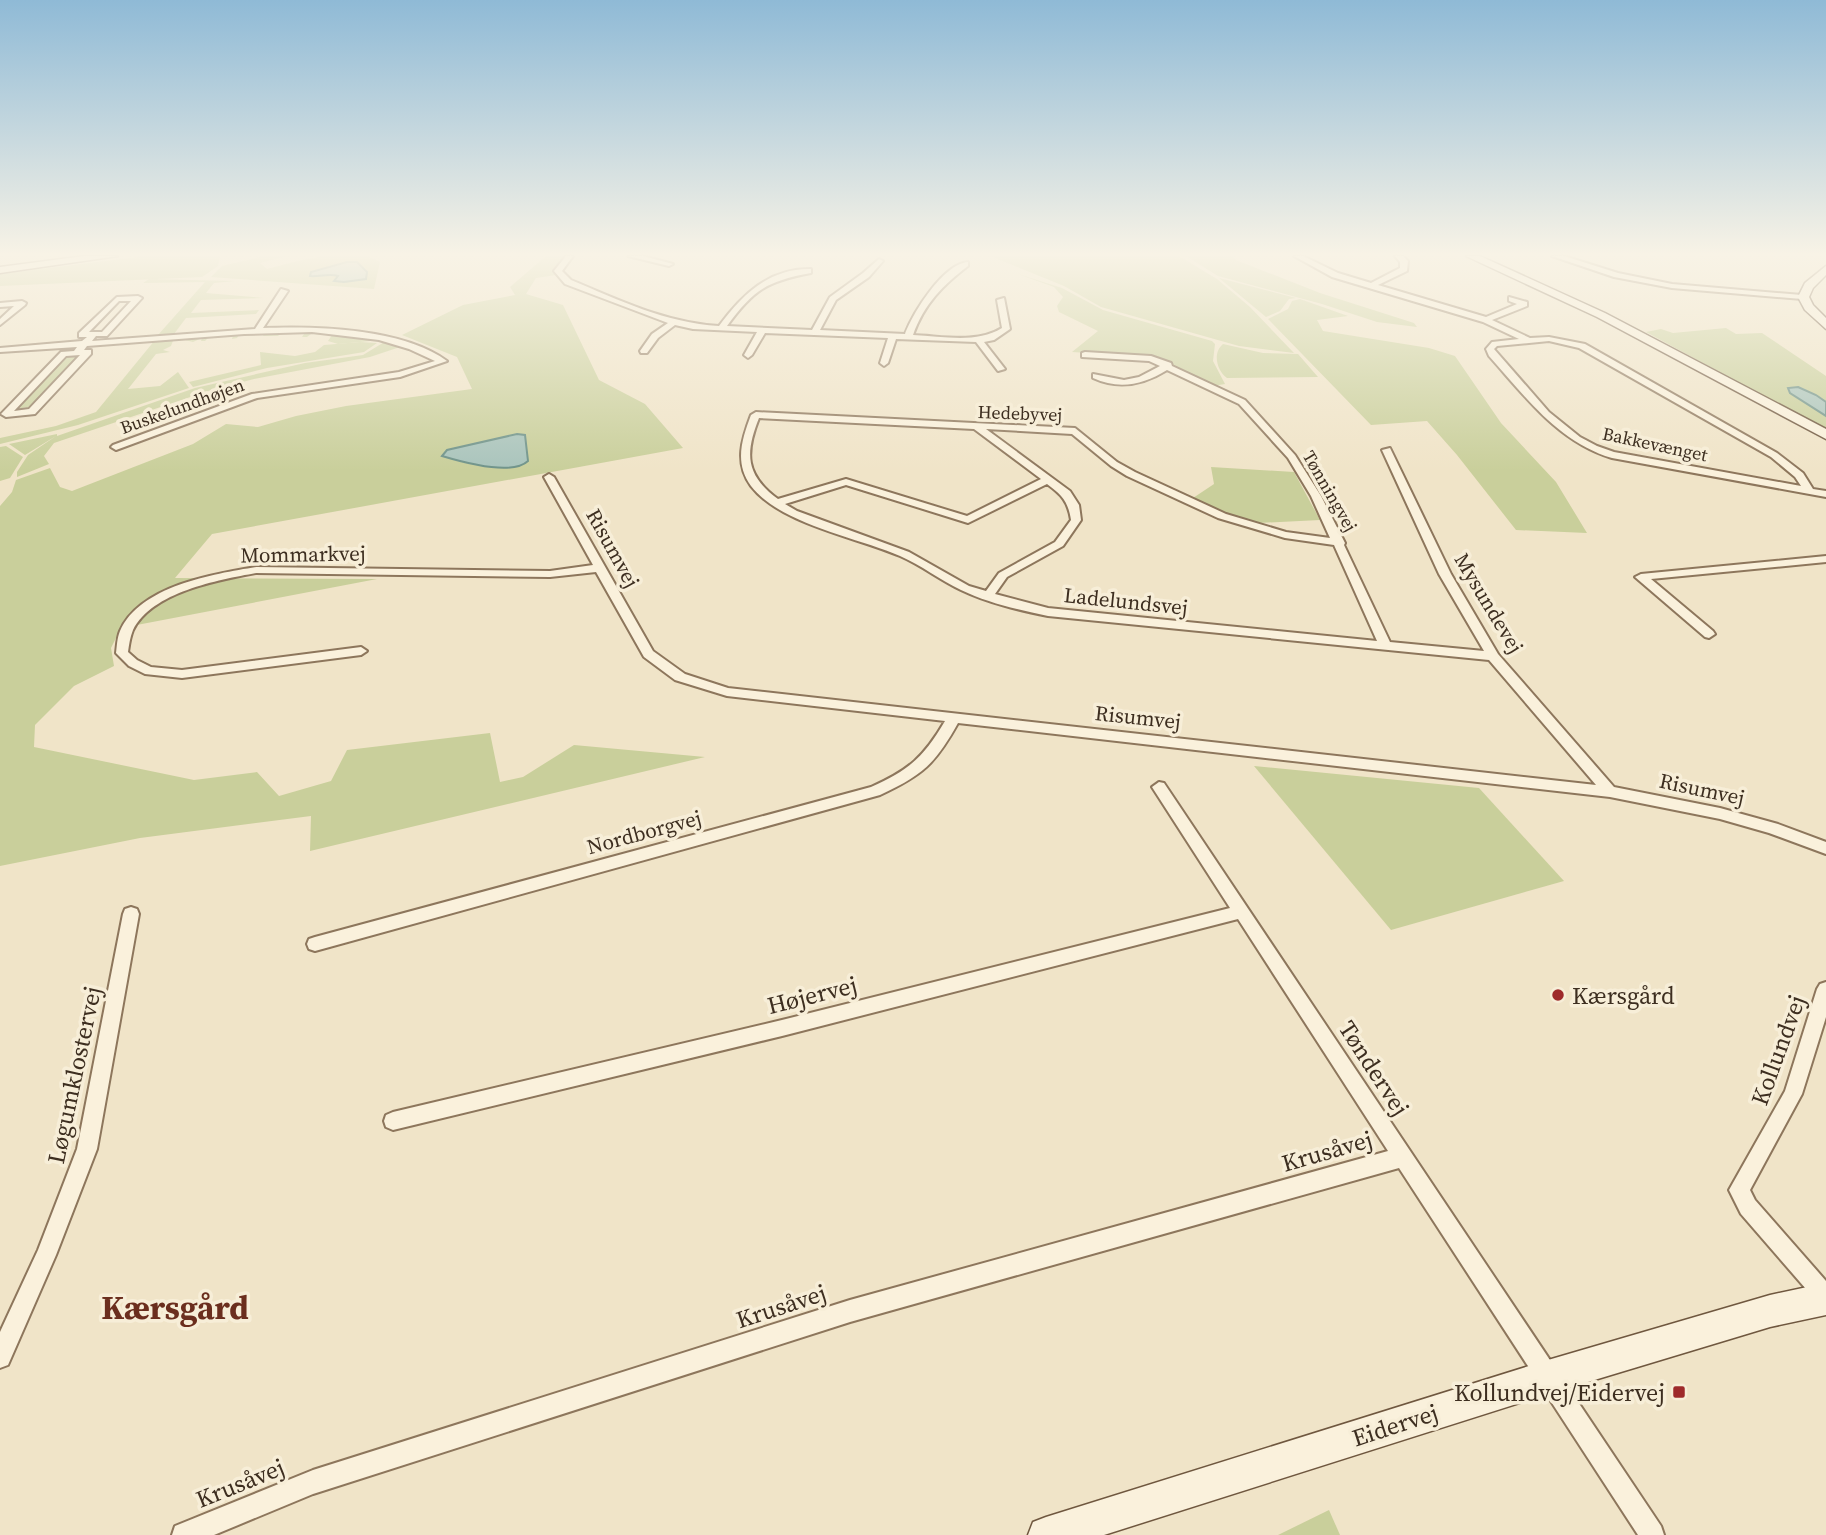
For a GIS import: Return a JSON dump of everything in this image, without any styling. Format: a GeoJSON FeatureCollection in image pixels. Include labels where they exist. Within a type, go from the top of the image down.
{"type":"FeatureCollection","features":[{"type":"Feature","properties":{"kind":"street"},"geometry":{"type":"LineString","coordinates":[[89,328],[82,335],[104,334],[110,328]]}},
{"type":"Feature","properties":{"kind":"street"},"geometry":{"type":"LineString","coordinates":[[257,331],[259,328]]}},
{"type":"Feature","properties":{"kind":"street"},"geometry":{"type":"LineString","coordinates":[[644,351],[667,328]]}},
{"type":"Feature","properties":{"kind":"street"},"geometry":{"type":"LineString","coordinates":[[710,328],[978,340],[991,338],[1006,328]]}},
{"type":"Feature","properties":{"kind":"street"},"geometry":{"type":"LineString","coordinates":[[814,333],[817,328]]}},
{"type":"Feature","properties":{"kind":"street"},"geometry":{"type":"LineString","coordinates":[[908,338],[912,328]]}},
{"type":"Feature","properties":{"kind":"street","name":"Bakkevænget"},"geometry":{"type":"LineString","coordinates":[[1502,328],[1527,340]]}},
{"type":"Feature","properties":{"kind":"street"},"geometry":{"type":"LineString","coordinates":[[1625,328],[1826,435]]}},
{"type":"Feature","properties":{"kind":"street","name":"Buskelundhøjen"},"geometry":{"type":"LineString","coordinates":[[0,350],[257,331],[315,330],[360,334],[406,344],[443,361],[400,374],[255,396],[116,447]]}},
{"type":"Feature","properties":{"kind":"street"},"geometry":{"type":"LineString","coordinates":[[748,355],[762,331]]}},
{"type":"Feature","properties":{"kind":"street"},"geometry":{"type":"LineString","coordinates":[[76,353],[88,352],[32,412],[6,414],[64,354],[76,353],[94,334]]}},
{"type":"Feature","properties":{"kind":"street","name":"Buskelundhøjen"},"geometry":{"type":"LineString","coordinates":[[183,336],[180,342],[192,344],[270,338],[327,340]]}},
{"type":"Feature","properties":{"kind":"street"},"geometry":{"type":"LineString","coordinates":[[884,363],[892,337]]}},
{"type":"Feature","properties":{"kind":"street"},"geometry":{"type":"LineString","coordinates":[[978,340],[1001,369]]}},
{"type":"Feature","properties":{"kind":"street","name":"Bakkevænget"},"geometry":{"type":"LineString","coordinates":[[1809,491],[1799,475],[1774,455],[1582,346],[1561,340],[1527,340],[1495,344],[1490,349],[1567,435],[1581,444],[1612,455],[1809,491],[1826,494]]}},
{"type":"Feature","properties":{"kind":"street","name":"Tønningvej"},"geometry":{"type":"LineString","coordinates":[[1085,355],[1151,359],[1242,402],[1292,457],[1316,496],[1386,646]]}},
{"type":"Feature","properties":{"kind":"street"},"geometry":{"type":"LineString","coordinates":[[1096,376],[1109,382],[1136,383],[1145,381],[1168,365]]}},
{"type":"Feature","properties":{"kind":"street","name":"Hedebyvej"},"geometry":{"type":"LineString","coordinates":[[756,415],[1075,431],[1114,464],[1222,516],[1285,535],[1340,543]]}},
{"type":"Feature","properties":{"kind":"street","name":"Ladelundsvej"},"geometry":{"type":"LineString","coordinates":[[756,415],[745,439],[743,457],[758,489],[793,513],[905,554],[965,588],[988,596],[1048,612],[1493,656]]}},
{"type":"Feature","properties":{"kind":"street"},"geometry":{"type":"LineString","coordinates":[[976,426],[1066,493],[1074,505],[1076,520],[1059,544],[1003,575],[988,596]]}},
{"type":"Feature","properties":{"kind":"street","name":"Mysundevej"},"geometry":{"type":"LineString","coordinates":[[1387,450],[1445,574],[1493,656],[1610,792]]}},
{"type":"Feature","properties":{"kind":"street","name":"Risumvej"},"geometry":{"type":"LineString","coordinates":[[549,478],[649,654],[681,677],[727,692],[1610,792],[1717,812],[1755,822],[1826,848]]}},
{"type":"Feature","properties":{"kind":"street"},"geometry":{"type":"LineString","coordinates":[[776,503],[846,482],[968,520],[1049,479]]}},
{"type":"Feature","properties":{"kind":"street"},"geometry":{"type":"LineString","coordinates":[[1709,634],[1642,577],[1826,559]]}},
{"type":"Feature","properties":{"kind":"street","name":"Mommarkvej"},"geometry":{"type":"LineString","coordinates":[[361,651],[182,674],[149,671],[133,663],[122,653],[126,632],[138,615],[165,596],[198,581],[225,574],[256,570],[550,574],[599,568]]}},
{"type":"Feature","properties":{"kind":"street","name":"Nordborgvej"},"geometry":{"type":"LineString","coordinates":[[316,944],[875,791],[909,776],[930,760],[954,717]]}},
{"type":"Feature","properties":{"kind":"street","name":"Tøndervej"},"geometry":{"type":"LineString","coordinates":[[1159,787],[1651,1535]]}},
{"type":"Feature","properties":{"kind":"street","name":"Højervej"},"geometry":{"type":"LineString","coordinates":[[393,1121],[769,1031],[1241,912]]}},
{"type":"Feature","properties":{"kind":"street","name":"Løgumklostervej"},"geometry":{"type":"LineString","coordinates":[[0,1357],[46,1255],[87,1149],[131,914]]}},
{"type":"Feature","properties":{"kind":"street","name":"Kollundvej"},"geometry":{"type":"LineString","coordinates":[[1826,989],[1793,1094],[1739,1190],[1748,1207],[1826,1298]]}},
{"type":"Feature","properties":{"kind":"street","name":"Krusåvej"},"geometry":{"type":"LineString","coordinates":[[184,1535],[313,1482],[850,1311],[1403,1157]]}},
{"type":"Feature","properties":{"kind":"street","name":"Eidervej"},"geometry":{"type":"LineString","coordinates":[[1046,1535],[1548,1377],[1759,1314],[1826,1298]]}},
{"type":"Feature","properties":{"kind":"green space"},"geometry":{"type":"Polygon","coordinates":[[[165,328],[179,328],[174,334],[158,335],[165,328]]]}},
{"type":"Feature","properties":{"kind":"green space"},"geometry":{"type":"Polygon","coordinates":[[[417,328],[574,328],[599,380],[645,404],[683,448],[212,534],[175,578],[377,579],[121,628],[111,648],[114,666],[74,686],[35,725],[34,747],[194,780],[257,772],[279,796],[331,781],[347,750],[490,733],[500,782],[523,777],[574,745],[705,757],[310,851],[311,816],[140,838],[0,866],[0,506],[12,492],[16,480],[50,468],[60,487],[72,491],[193,444],[226,424],[258,427],[346,406],[472,389],[457,357],[402,335],[417,328]]]}},
{"type":"Feature","properties":{"kind":"green space"},"geometry":{"type":"Polygon","coordinates":[[[1091,328],[1165,328],[1212,341],[1215,344],[1213,361],[1225,384],[1213,386],[1152,357],[1072,352],[1098,331],[1091,328]]]}},
{"type":"Feature","properties":{"kind":"green space"},"geometry":{"type":"Polygon","coordinates":[[[1174,328],[1270,328],[1294,353],[1239,346],[1174,328]]]}},
{"type":"Feature","properties":{"kind":"green space"},"geometry":{"type":"Polygon","coordinates":[[[1276,328],[1321,328],[1323,331],[1429,348],[1455,356],[1501,423],[1556,482],[1587,533],[1516,530],[1427,421],[1371,425],[1276,328]]]}},
{"type":"Feature","properties":{"kind":"green space"},"geometry":{"type":"Polygon","coordinates":[[[1726,328],[1736,334],[1762,333],[1826,376],[1826,430],[1646,332],[1661,329],[1673,333],[1726,328]]]}},
{"type":"Feature","properties":{"kind":"green space"},"geometry":{"type":"Polygon","coordinates":[[[279,331],[320,332],[382,340],[338,344],[328,341],[332,335],[311,334],[302,337],[304,334],[281,333],[278,336],[239,335],[232,339],[233,336],[208,338],[205,341],[201,341],[202,338],[193,342],[185,340],[192,337],[279,331]]]}},
{"type":"Feature","properties":{"kind":"green space"},"geometry":{"type":"Polygon","coordinates":[[[174,338],[171,346],[163,350],[170,352],[156,354],[128,389],[160,386],[178,372],[189,388],[78,425],[0,444],[0,438],[56,426],[96,412],[155,340],[174,338]]]}},
{"type":"Feature","properties":{"kind":"green space"},"geometry":{"type":"Polygon","coordinates":[[[386,341],[403,346],[370,357],[254,379],[208,391],[54,443],[44,456],[49,464],[17,477],[17,472],[28,455],[56,436],[25,455],[9,444],[57,434],[57,436],[195,388],[305,363],[363,355],[386,341]]]}},
{"type":"Feature","properties":{"kind":"green space"},"geometry":{"type":"Polygon","coordinates":[[[377,343],[364,352],[267,368],[193,387],[189,382],[261,365],[260,352],[295,356],[315,352],[324,345],[377,343]]]}},
{"type":"Feature","properties":{"kind":"green space"},"geometry":{"type":"Polygon","coordinates":[[[1223,344],[1263,353],[1298,354],[1318,377],[1227,378],[1217,362],[1218,352],[1223,344]]]}},
{"type":"Feature","properties":{"kind":"green space"},"geometry":{"type":"Polygon","coordinates":[[[74,355],[80,357],[33,406],[17,409],[61,359],[74,355]]]}},
{"type":"Feature","properties":{"kind":"green space"},"geometry":{"type":"Polygon","coordinates":[[[6,446],[23,457],[10,478],[0,481],[0,447],[6,446]]]}},
{"type":"Feature","properties":{"kind":"green space"},"geometry":{"type":"Polygon","coordinates":[[[1211,467],[1294,472],[1320,520],[1258,523],[1193,498],[1214,484],[1211,467]]]}},
{"type":"Feature","properties":{"kind":"green space"},"geometry":{"type":"Polygon","coordinates":[[[1254,766],[1479,788],[1564,881],[1391,930],[1254,766]]]}},
{"type":"Feature","properties":{"kind":"green space"},"geometry":{"type":"Polygon","coordinates":[[[1329,1510],[1340,1535],[1278,1535],[1329,1510]]]}},
{"type":"Feature","properties":{"kind":"water"},"geometry":{"type":"Polygon","coordinates":[[[1798,387],[1826,402],[1826,416],[1790,393],[1788,388],[1798,387]]]}},
{"type":"Feature","properties":{"kind":"water"},"geometry":{"type":"Polygon","coordinates":[[[517,434],[525,435],[528,461],[521,465],[499,468],[442,456],[447,450],[517,434]]]}},
{"type":"Feature","properties":{"kind":"place","name":"Kærsgård"},"geometry":{"type":"Point","coordinates":[1558,995]}},
{"type":"Feature","properties":{"kind":"place","name":"Kollundvej/Eidervej"},"geometry":{"type":"Point","coordinates":[1679,1392]}},
{"type":"Feature","properties":{"kind":"district","name":"Kærsgård"},"geometry":{"type":"Point","coordinates":[175,1307]}}]}
